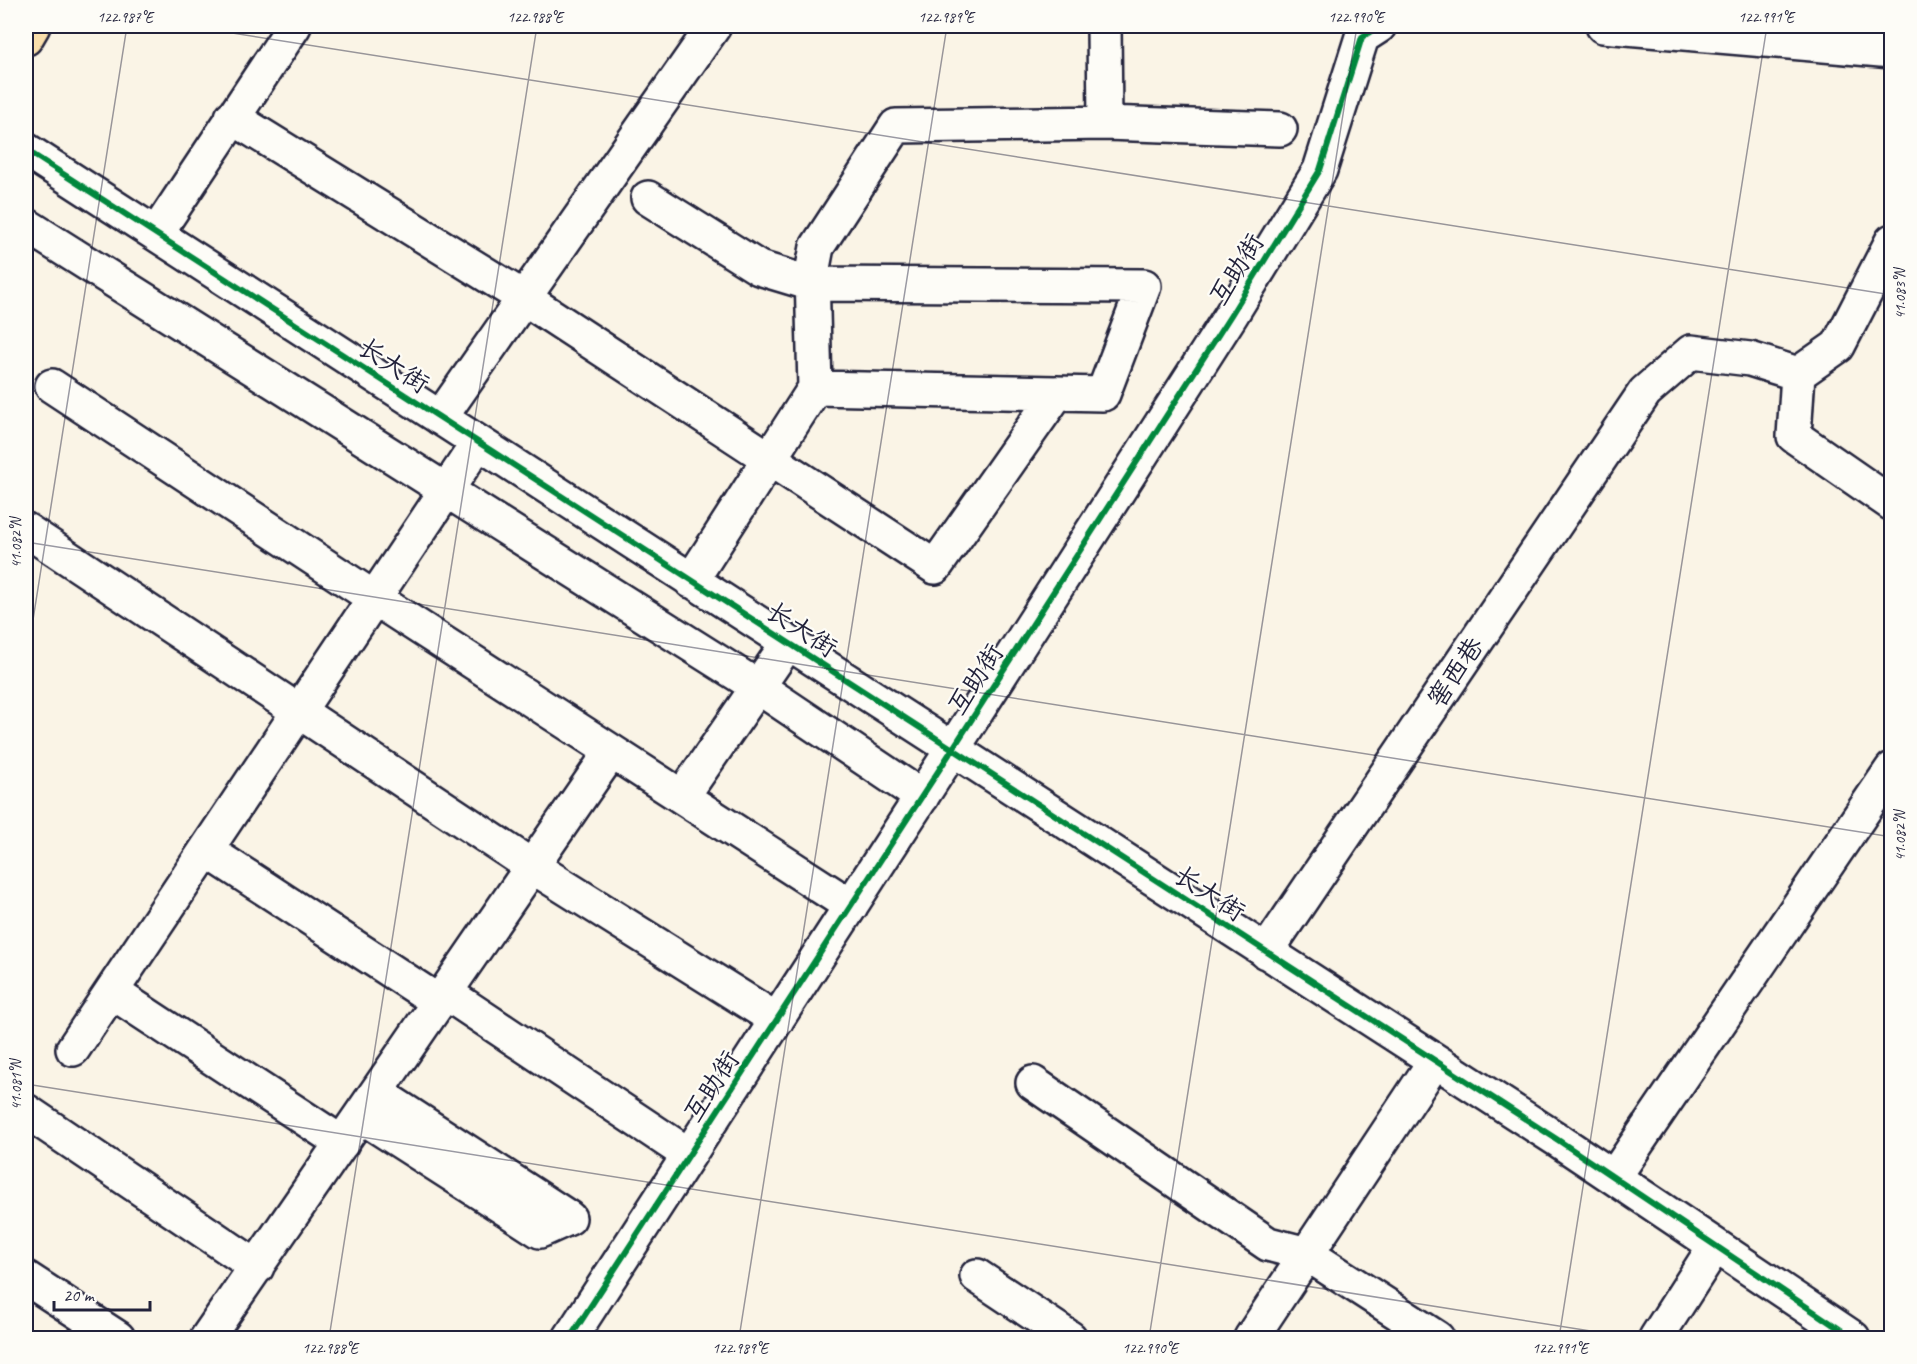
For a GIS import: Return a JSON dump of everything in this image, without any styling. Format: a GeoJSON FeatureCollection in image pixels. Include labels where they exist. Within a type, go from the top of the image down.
{"type":"FeatureCollection","features":[{"type":"Feature","properties":{"kind":"main road"},"geometry":{"type":"LineString","coordinates":[[26,38],[33,26]]}},
{"type":"Feature","properties":{"kind":"street"},"geometry":{"type":"LineString","coordinates":[[156,234],[294,26]]}},
{"type":"Feature","properties":{"kind":"street"},"geometry":{"type":"LineString","coordinates":[[440,418],[714,26]]}},
{"type":"Feature","properties":{"kind":"street"},"geometry":{"type":"LineString","coordinates":[[1104,26],[1105,123]]}},
{"type":"Feature","properties":{"kind":"street","name":"互助街"},"geometry":{"type":"LineString","coordinates":[[570,1338],[922,797],[1231,315],[1320,170],[1362,38],[1379,26]]}},
{"type":"Feature","properties":{"kind":"street"},"geometry":{"type":"LineString","coordinates":[[1603,26],[1892,51]]}},
{"type":"Feature","properties":{"kind":"street"},"geometry":{"type":"LineString","coordinates":[[232,117],[524,298],[935,567],[1057,393]]}},
{"type":"Feature","properties":{"kind":"street"},"geometry":{"type":"LineString","coordinates":[[691,581],[815,388],[812,273],[817,247],[896,126],[1105,123],[1280,129]]}},
{"type":"Feature","properties":{"kind":"street","name":"长大街"},"geometry":{"type":"LineString","coordinates":[[26,150],[1558,1140],[1853,1338]]}},
{"type":"Feature","properties":{"kind":"street"},"geometry":{"type":"LineString","coordinates":[[648,198],[759,268],[812,284],[1144,286],[1103,394],[815,388]]}},
{"type":"Feature","properties":{"kind":"street"},"geometry":{"type":"LineString","coordinates":[[26,225],[758,687],[922,797]]}},
{"type":"Feature","properties":{"kind":"street"},"geometry":{"type":"LineString","coordinates":[[1892,241],[1838,346],[1798,374],[1794,436],[1892,504]]}},
{"type":"Feature","properties":{"kind":"street","name":"窖西巷"},"geometry":{"type":"LineString","coordinates":[[1266,952],[1645,392],[1690,352],[1750,359],[1798,374]]}},
{"type":"Feature","properties":{"kind":"street"},"geometry":{"type":"LineString","coordinates":[[52,386],[374,598],[851,906]]}},
{"type":"Feature","properties":{"kind":"street"},"geometry":{"type":"LineString","coordinates":[[73,1049],[478,442]]}},
{"type":"Feature","properties":{"kind":"street"},"geometry":{"type":"LineString","coordinates":[[26,530],[532,867],[777,1020]]}},
{"type":"Feature","properties":{"kind":"street"},"geometry":{"type":"LineString","coordinates":[[682,797],[788,644]]}},
{"type":"Feature","properties":{"kind":"street"},"geometry":{"type":"LineString","coordinates":[[207,1338],[611,752]]}},
{"type":"Feature","properties":{"kind":"street"},"geometry":{"type":"LineString","coordinates":[[1614,1178],[1892,770]]}},
{"type":"Feature","properties":{"kind":"street"},"geometry":{"type":"LineString","coordinates":[[206,850],[443,997],[689,1155]]}},
{"type":"Feature","properties":{"kind":"street"},"geometry":{"type":"LineString","coordinates":[[112,992],[342,1143]]}},
{"type":"Feature","properties":{"kind":"street"},"geometry":{"type":"LineString","coordinates":[[1251,1338],[1435,1061]]}},
{"type":"Feature","properties":{"kind":"street"},"geometry":{"type":"LineString","coordinates":[[1033,1083],[1268,1244],[1307,1254],[1437,1338]]}},
{"type":"Feature","properties":{"kind":"street"},"geometry":{"type":"LineString","coordinates":[[369,1104],[569,1218],[540,1231],[369,1104]]}},
{"type":"Feature","properties":{"kind":"street"},"geometry":{"type":"LineString","coordinates":[[26,1111],[257,1267]]}},
{"type":"Feature","properties":{"kind":"street"},"geometry":{"type":"LineString","coordinates":[[1656,1338],[1715,1246]]}},
{"type":"Feature","properties":{"kind":"street"},"geometry":{"type":"LineString","coordinates":[[977,1276],[1070,1338]]}},
{"type":"Feature","properties":{"kind":"street"},"geometry":{"type":"LineString","coordinates":[[26,1278],[118,1338]]}},
{"type":"Feature","properties":{"kind":"cycle path"},"geometry":{"type":"LineString","coordinates":[[570,1338],[1231,315],[1320,170],[1362,37],[1379,26]]}},
{"type":"Feature","properties":{"kind":"cycle path"},"geometry":{"type":"LineString","coordinates":[[26,150],[1558,1140],[1853,1338]]}}]}
